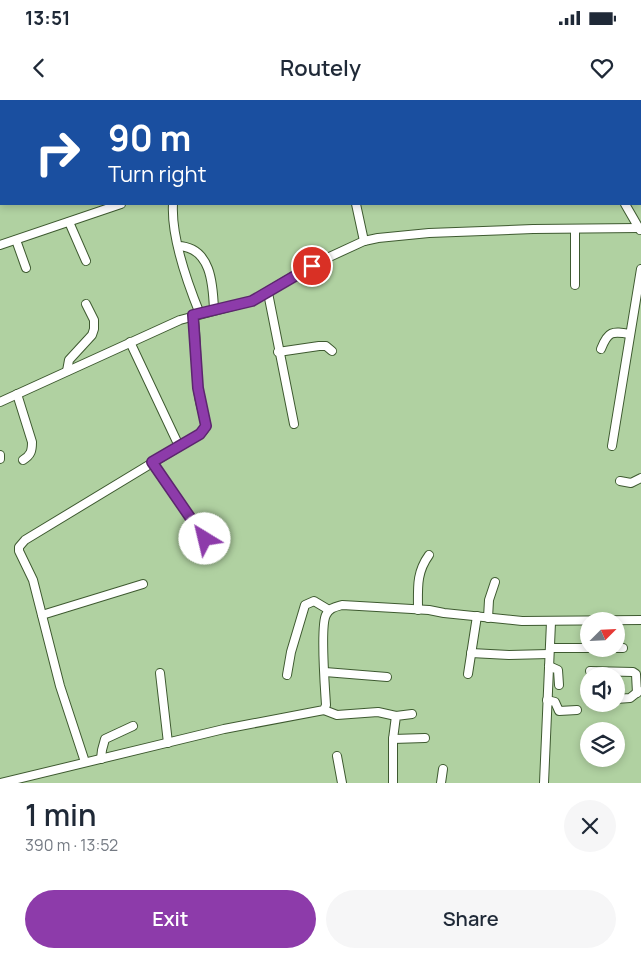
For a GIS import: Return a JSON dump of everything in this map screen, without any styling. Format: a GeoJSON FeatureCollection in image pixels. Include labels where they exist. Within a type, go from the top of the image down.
{"type":"FeatureCollection","features":[{"type":"Feature","properties":{"kind":"street"},"geometry":{"type":"LineString","coordinates":[[0,245],[118,205]]}},
{"type":"Feature","properties":{"kind":"street"},"geometry":{"type":"LineString","coordinates":[[86,762],[60,686],[33,580],[19,551],[21,543],[200,434],[206,426],[198,388],[197,314],[178,246],[172,216],[172,205]]}},
{"type":"Feature","properties":{"kind":"street"},"geometry":{"type":"LineString","coordinates":[[356,205],[364,241]]}},
{"type":"Feature","properties":{"kind":"street"},"geometry":{"type":"LineString","coordinates":[[626,205],[640,230]]}},
{"type":"Feature","properties":{"kind":"street"},"geometry":{"type":"LineString","coordinates":[[69,222],[86,261]]}},
{"type":"Feature","properties":{"kind":"street"},"geometry":{"type":"LineString","coordinates":[[574,229],[575,286]]}},
{"type":"Feature","properties":{"kind":"street"},"geometry":{"type":"LineString","coordinates":[[0,402],[180,320],[252,301],[312,266],[364,241],[391,236],[429,233],[574,229],[640,230]]}},
{"type":"Feature","properties":{"kind":"street"},"geometry":{"type":"LineString","coordinates":[[16,240],[26,268]]}},
{"type":"Feature","properties":{"kind":"street"},"geometry":{"type":"LineString","coordinates":[[178,246],[189,246],[202,256],[210,274],[214,310]]}},
{"type":"Feature","properties":{"kind":"street"},"geometry":{"type":"LineString","coordinates":[[612,446],[641,269]]}},
{"type":"Feature","properties":{"kind":"street"},"geometry":{"type":"LineString","coordinates":[[268,293],[278,352],[294,424]]}},
{"type":"Feature","properties":{"kind":"street"},"geometry":{"type":"LineString","coordinates":[[67,371],[69,360],[92,335],[94,329],[94,320],[86,304]]}},
{"type":"Feature","properties":{"kind":"street"},"geometry":{"type":"LineString","coordinates":[[601,349],[605,337],[611,333],[616,331],[630,334]]}},
{"type":"Feature","properties":{"kind":"street"},"geometry":{"type":"LineString","coordinates":[[130,342],[179,446]]}},
{"type":"Feature","properties":{"kind":"street"},"geometry":{"type":"LineString","coordinates":[[278,352],[319,346],[326,346],[332,351]]}},
{"type":"Feature","properties":{"kind":"street"},"geometry":{"type":"LineString","coordinates":[[17,394],[32,442],[32,450],[29,456],[23,460]]}},
{"type":"Feature","properties":{"kind":"street"},"geometry":{"type":"LineString","coordinates":[[152,462],[205,539]]}},
{"type":"Feature","properties":{"kind":"street"},"geometry":{"type":"LineString","coordinates":[[620,481],[631,483],[641,478]]}},
{"type":"Feature","properties":{"kind":"street"},"geometry":{"type":"LineString","coordinates":[[418,610],[421,566],[429,555]]}},
{"type":"Feature","properties":{"kind":"street"},"geometry":{"type":"LineString","coordinates":[[488,618],[489,600],[495,582]]}},
{"type":"Feature","properties":{"kind":"street"},"geometry":{"type":"LineString","coordinates":[[42,615],[143,584]]}},
{"type":"Feature","properties":{"kind":"street"},"geometry":{"type":"LineString","coordinates":[[288,675],[292,652],[305,605],[314,601],[329,610]]}},
{"type":"Feature","properties":{"kind":"street"},"geometry":{"type":"LineString","coordinates":[[324,710],[326,705],[323,623],[329,610],[342,605],[551,622],[641,620]]}},
{"type":"Feature","properties":{"kind":"street"},"geometry":{"type":"LineString","coordinates":[[468,674],[478,616]]}},
{"type":"Feature","properties":{"kind":"street"},"geometry":{"type":"LineString","coordinates":[[544,783],[551,622]]}},
{"type":"Feature","properties":{"kind":"street"},"geometry":{"type":"LineString","coordinates":[[471,653],[510,654],[580,649]]}},
{"type":"Feature","properties":{"kind":"street"},"geometry":{"type":"LineString","coordinates":[[549,666],[558,670],[558,685]]}},
{"type":"Feature","properties":{"kind":"street"},"geometry":{"type":"LineString","coordinates":[[325,672],[387,677]]}},
{"type":"Feature","properties":{"kind":"street"},"geometry":{"type":"LineString","coordinates":[[625,672],[634,672],[636,674],[639,691],[630,698],[625,698]]}},
{"type":"Feature","properties":{"kind":"street"},"geometry":{"type":"LineString","coordinates":[[160,673],[168,742]]}},
{"type":"Feature","properties":{"kind":"street"},"geometry":{"type":"LineString","coordinates":[[548,700],[555,702],[559,711],[577,710]]}},
{"type":"Feature","properties":{"kind":"street"},"geometry":{"type":"LineString","coordinates":[[1,783],[224,729],[324,710],[337,715],[378,712],[396,716],[412,714]]}},
{"type":"Feature","properties":{"kind":"street"},"geometry":{"type":"LineString","coordinates":[[393,783],[393,738],[396,716]]}},
{"type":"Feature","properties":{"kind":"street"},"geometry":{"type":"LineString","coordinates":[[101,758],[105,739],[133,726]]}},
{"type":"Feature","properties":{"kind":"street"},"geometry":{"type":"LineString","coordinates":[[393,738],[425,738]]}},
{"type":"Feature","properties":{"kind":"street"},"geometry":{"type":"LineString","coordinates":[[338,756],[342,783]]}},
{"type":"Feature","properties":{"kind":"street"},"geometry":{"type":"LineString","coordinates":[[441,783],[443,769]]}},
{"type":"Feature","properties":{"kind":"route"},"geometry":{"type":"LineString","coordinates":[[205,539],[152,462],[205,430],[206,422],[198,388],[193,315],[252,301],[312,266]]}}]}
